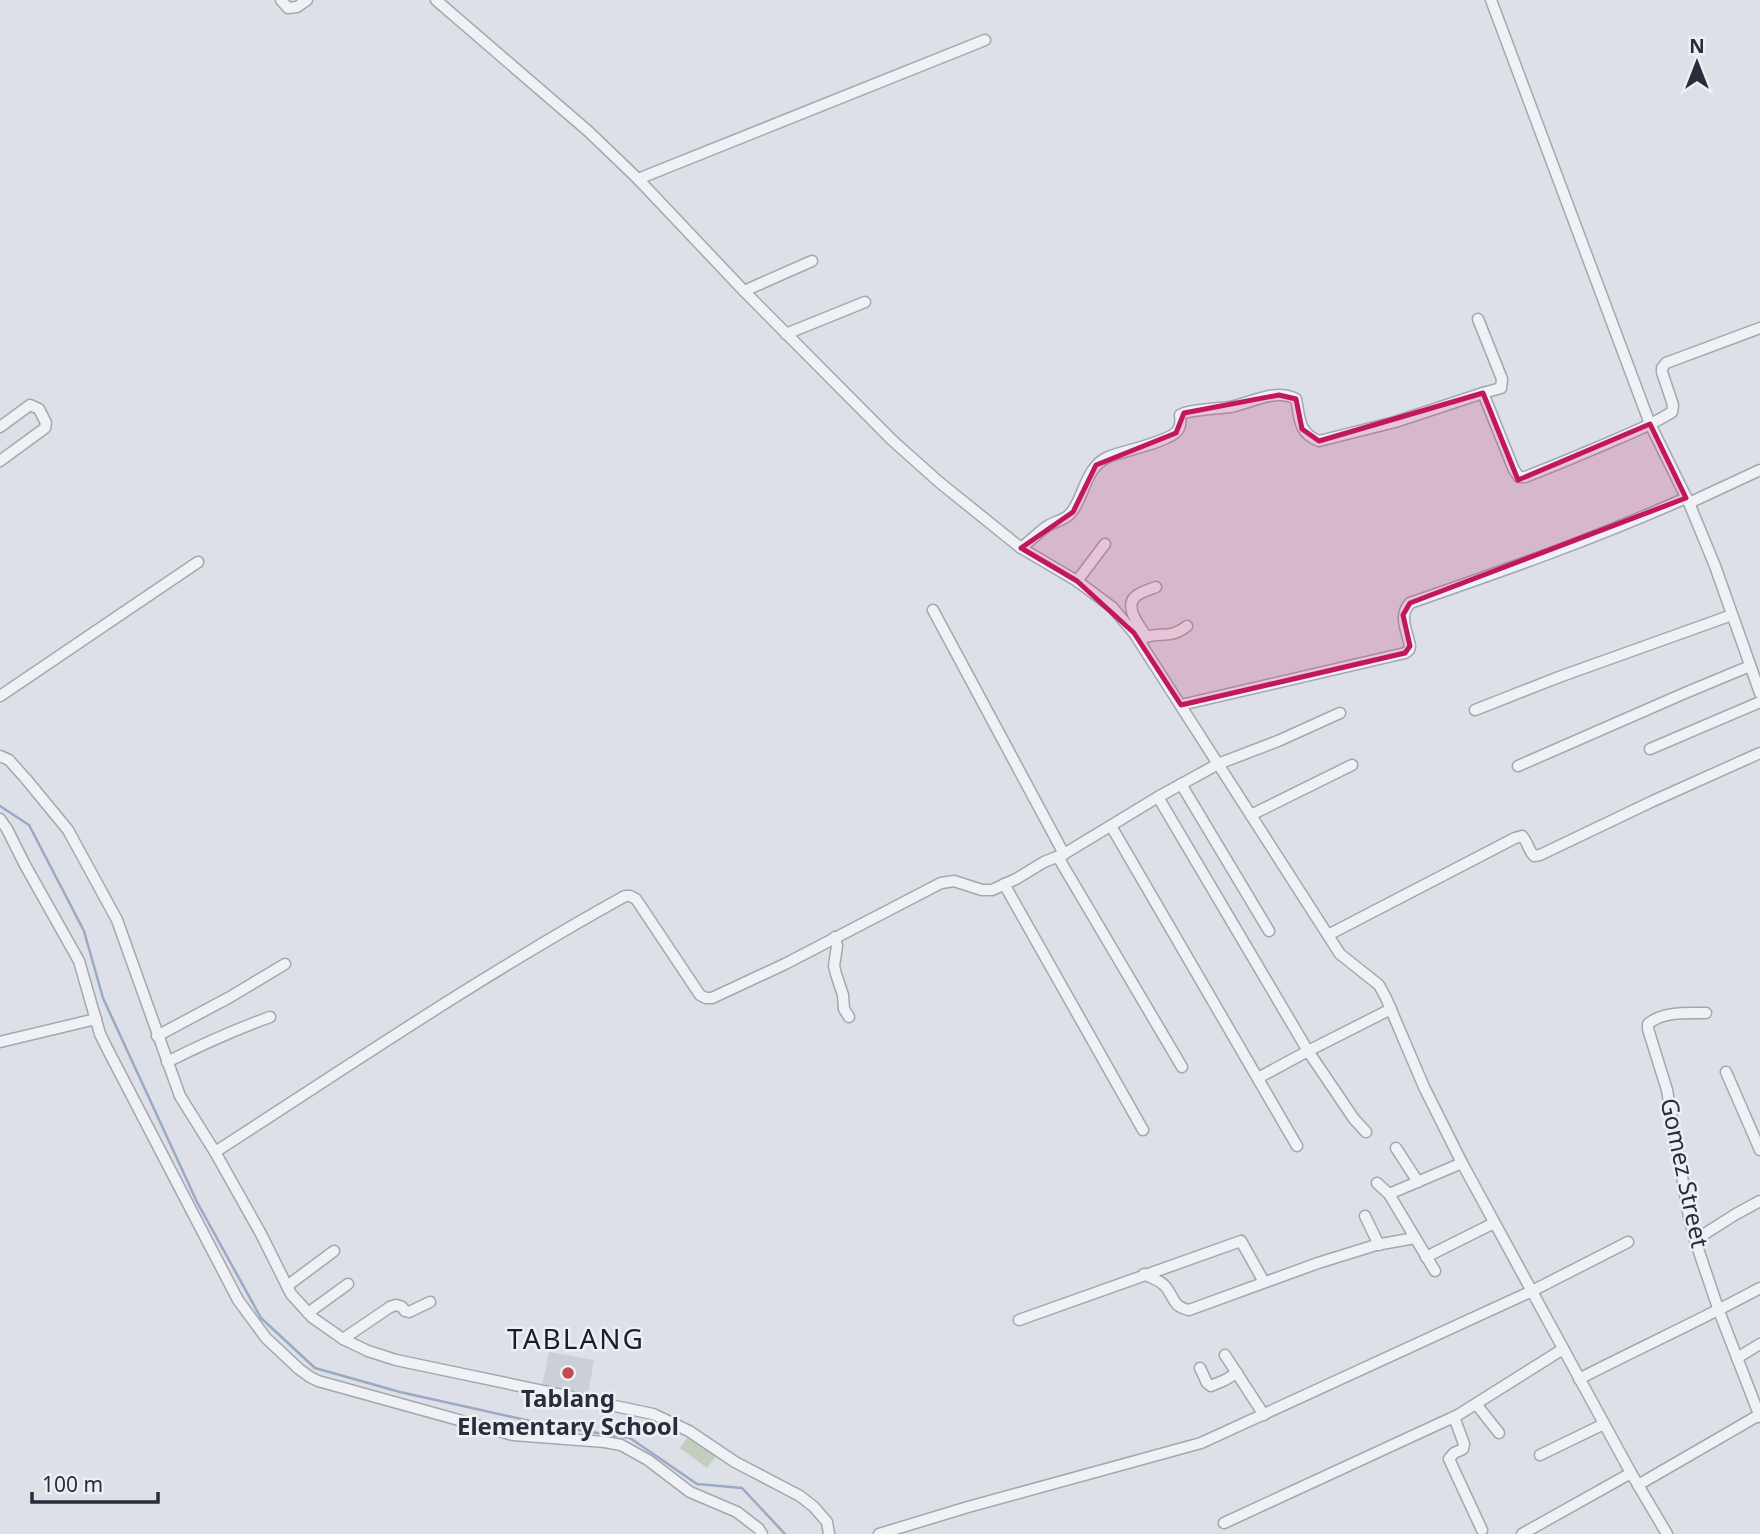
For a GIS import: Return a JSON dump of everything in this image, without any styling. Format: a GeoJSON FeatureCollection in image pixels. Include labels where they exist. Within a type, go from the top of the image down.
{"type":"FeatureCollection","features":[{"type":"Feature","properties":{"kind":"street"},"geometry":{"type":"LineString","coordinates":[[281,0],[288,9],[307,0]]}},
{"type":"Feature","properties":{"kind":"street"},"geometry":{"type":"LineString","coordinates":[[436,0],[638,178],[744,291],[891,440],[1021,548],[1077,581],[1112,607],[1142,638]]}},
{"type":"Feature","properties":{"kind":"street"},"geometry":{"type":"LineString","coordinates":[[1491,0],[1650,424],[1715,566],[1760,693]]}},
{"type":"Feature","properties":{"kind":"street"},"geometry":{"type":"LineString","coordinates":[[638,178],[985,40]]}},
{"type":"Feature","properties":{"kind":"street"},"geometry":{"type":"LineString","coordinates":[[744,291],[812,261]]}},
{"type":"Feature","properties":{"kind":"street"},"geometry":{"type":"LineString","coordinates":[[786,334],[865,302]]}},
{"type":"Feature","properties":{"kind":"street"},"geometry":{"type":"LineString","coordinates":[[1021,548],[1048,525],[1065,519],[1073,512],[1086,481],[1105,458],[1175,433],[1181,422],[1180,415],[1184,413],[1232,407],[1267,397],[1288,395],[1296,399],[1302,429],[1308,437],[1319,441],[1395,422],[1501,388],[1502,379],[1478,319]]}},
{"type":"Feature","properties":{"kind":"street"},"geometry":{"type":"LineString","coordinates":[[1483,393],[1514,470],[1519,477],[1525,477],[1672,412],[1673,405],[1662,372],[1666,363],[1760,328]]}},
{"type":"Feature","properties":{"kind":"street"},"geometry":{"type":"LineString","coordinates":[[0,427],[30,405],[38,409],[46,423],[45,428],[0,461]]}},
{"type":"Feature","properties":{"kind":"street"},"geometry":{"type":"LineString","coordinates":[[1181,705],[1405,653],[1410,646],[1403,615],[1410,603],[1506,570],[1687,501],[1760,470]]}},
{"type":"Feature","properties":{"kind":"street"},"geometry":{"type":"LineString","coordinates":[[1077,581],[1105,544]]}},
{"type":"Feature","properties":{"kind":"street"},"geometry":{"type":"LineString","coordinates":[[0,696],[198,562]]}},
{"type":"Feature","properties":{"kind":"street"},"geometry":{"type":"LineString","coordinates":[[1156,587],[1139,594],[1131,605],[1132,615],[1142,638],[1181,705],[1340,954],[1378,985],[1462,1163],[1631,1474],[1667,1534]]}},
{"type":"Feature","properties":{"kind":"street"},"geometry":{"type":"LineString","coordinates":[[933,610],[1061,855],[1182,1067]]}},
{"type":"Feature","properties":{"kind":"street"},"geometry":{"type":"LineString","coordinates":[[1475,710],[1732,615]]}},
{"type":"Feature","properties":{"kind":"street"},"geometry":{"type":"LineString","coordinates":[[1142,638],[1151,634],[1161,636],[1178,632],[1187,626]]}},
{"type":"Feature","properties":{"kind":"street"},"geometry":{"type":"LineString","coordinates":[[1518,766],[1750,666]]}},
{"type":"Feature","properties":{"kind":"street"},"geometry":{"type":"LineString","coordinates":[[1650,749],[1760,702]]}},
{"type":"Feature","properties":{"kind":"street"},"geometry":{"type":"LineString","coordinates":[[215,1152],[470,988],[625,896],[636,899],[700,995],[712,998],[948,881],[992,890],[1061,855],[1218,764],[1340,713]]}},
{"type":"Feature","properties":{"kind":"street"},"geometry":{"type":"LineString","coordinates":[[1328,935],[1515,838],[1522,836],[1530,852],[1534,856],[1539,855],[1760,753]]}},
{"type":"Feature","properties":{"kind":"street"},"geometry":{"type":"LineString","coordinates":[[0,756],[9,760],[68,830],[117,919],[180,1096],[261,1234],[291,1294],[313,1318],[343,1339],[396,1360],[653,1414],[689,1430],[735,1462],[800,1496],[827,1522],[829,1534]]}},
{"type":"Feature","properties":{"kind":"street"},"geometry":{"type":"LineString","coordinates":[[1251,815],[1352,765]]}},
{"type":"Feature","properties":{"kind":"street"},"geometry":{"type":"LineString","coordinates":[[1181,784],[1269,931]]}},
{"type":"Feature","properties":{"kind":"street"},"geometry":{"type":"LineString","coordinates":[[1158,797],[1308,1051],[1354,1119],[1366,1132]]}},
{"type":"Feature","properties":{"kind":"street"},"geometry":{"type":"LineString","coordinates":[[0,820],[79,961],[100,1034],[110,1054],[238,1300],[265,1338],[310,1377],[513,1435],[621,1445],[648,1460],[690,1492],[737,1512],[762,1534]]}},
{"type":"Feature","properties":{"kind":"street"},"geometry":{"type":"LineString","coordinates":[[1111,826],[1297,1146]]}},
{"type":"Feature","properties":{"kind":"street"},"geometry":{"type":"LineString","coordinates":[[1004,884],[1143,1130]]}},
{"type":"Feature","properties":{"kind":"street"},"geometry":{"type":"LineString","coordinates":[[835,937],[837,957],[834,966],[843,995],[844,1009],[849,1017]]}},
{"type":"Feature","properties":{"kind":"street"},"geometry":{"type":"LineString","coordinates":[[157,1036],[285,964]]}},
{"type":"Feature","properties":{"kind":"street"},"geometry":{"type":"LineString","coordinates":[[1258,1078],[1391,1009]]}},
{"type":"Feature","properties":{"kind":"street","name":"Gomez Street"},"geometry":{"type":"LineString","coordinates":[[1706,1013],[1676,1014],[1651,1020],[1648,1024],[1670,1105],[1695,1240],[1719,1311],[1759,1411]]}},
{"type":"Feature","properties":{"kind":"street"},"geometry":{"type":"LineString","coordinates":[[167,1062],[226,1033],[270,1017]]}},
{"type":"Feature","properties":{"kind":"street"},"geometry":{"type":"LineString","coordinates":[[0,1042],[96,1019]]}},
{"type":"Feature","properties":{"kind":"street"},"geometry":{"type":"LineString","coordinates":[[1726,1072],[1760,1150]]}},
{"type":"Feature","properties":{"kind":"street"},"geometry":{"type":"LineString","coordinates":[[1396,1148],[1418,1182]]}},
{"type":"Feature","properties":{"kind":"street"},"geometry":{"type":"LineString","coordinates":[[1389,1194],[1462,1163]]}},
{"type":"Feature","properties":{"kind":"street"},"geometry":{"type":"LineString","coordinates":[[1377,1183],[1389,1194],[1435,1271]]}},
{"type":"Feature","properties":{"kind":"street"},"geometry":{"type":"LineString","coordinates":[[1695,1240],[1760,1201]]}},
{"type":"Feature","properties":{"kind":"street"},"geometry":{"type":"LineString","coordinates":[[1365,1216],[1379,1245]]}},
{"type":"Feature","properties":{"kind":"street"},"geometry":{"type":"LineString","coordinates":[[1426,1257],[1494,1223]]}},
{"type":"Feature","properties":{"kind":"street"},"geometry":{"type":"LineString","coordinates":[[1144,1275],[1165,1285],[1172,1300],[1180,1308],[1189,1310],[1318,1263],[1379,1245],[1415,1238]]}},
{"type":"Feature","properties":{"kind":"street"},"geometry":{"type":"LineString","coordinates":[[1019,1320],[1241,1241],[1264,1282]]}},
{"type":"Feature","properties":{"kind":"street"},"geometry":{"type":"LineString","coordinates":[[879,1534],[1201,1443],[1532,1291],[1629,1242]]}},
{"type":"Feature","properties":{"kind":"street"},"geometry":{"type":"LineString","coordinates":[[287,1286],[334,1251]]}},
{"type":"Feature","properties":{"kind":"street"},"geometry":{"type":"LineString","coordinates":[[308,1313],[348,1284]]}},
{"type":"Feature","properties":{"kind":"street"},"geometry":{"type":"LineString","coordinates":[[1579,1379],[1719,1311],[1760,1288]]}},
{"type":"Feature","properties":{"kind":"street"},"geometry":{"type":"LineString","coordinates":[[343,1339],[390,1307],[396,1305],[409,1312],[430,1302]]}},
{"type":"Feature","properties":{"kind":"street"},"geometry":{"type":"LineString","coordinates":[[1737,1358],[1760,1344]]}},
{"type":"Feature","properties":{"kind":"street"},"geometry":{"type":"LineString","coordinates":[[1224,1523],[1454,1417],[1563,1349]]}},
{"type":"Feature","properties":{"kind":"street"},"geometry":{"type":"LineString","coordinates":[[1225,1355],[1264,1415]]}},
{"type":"Feature","properties":{"kind":"street"},"geometry":{"type":"LineString","coordinates":[[1200,1368],[1211,1386],[1237,1373]]}},
{"type":"Feature","properties":{"kind":"street"},"geometry":{"type":"LineString","coordinates":[[1476,1404],[1499,1433]]}},
{"type":"Feature","properties":{"kind":"street"},"geometry":{"type":"LineString","coordinates":[[1638,1485],[1759,1411]]}},
{"type":"Feature","properties":{"kind":"street"},"geometry":{"type":"LineString","coordinates":[[1454,1417],[1464,1444],[1462,1449],[1448,1460],[1482,1530]]}},
{"type":"Feature","properties":{"kind":"street"},"geometry":{"type":"LineString","coordinates":[[1539,1455],[1604,1424]]}},
{"type":"Feature","properties":{"kind":"street"},"geometry":{"type":"LineString","coordinates":[[1522,1534],[1537,1530],[1631,1474]]}},
{"type":"Feature","properties":{"kind":"highlighted area"},"geometry":{"type":"Polygon","coordinates":[[[1483,393],[1518,480],[1650,424],[1686,498],[1410,603],[1403,615],[1410,646],[1405,653],[1181,705],[1134,633],[1077,581],[1021,548],[1073,512],[1096,465],[1176,433],[1184,413],[1279,395],[1296,399],[1302,429],[1319,441],[1483,393]]]}},
{"type":"Feature","properties":{"kind":"shaded area","name":"Tablang Elementary School"},"geometry":{"type":"Polygon","coordinates":[[[549,1352],[594,1360],[588,1394],[542,1386],[549,1352]]]}},
{"type":"Feature","properties":{"kind":"green space"},"geometry":{"type":"Polygon","coordinates":[[[689,1435],[717,1455],[707,1468],[680,1448],[689,1435]]]}},
{"type":"Feature","properties":{"kind":"waterway"},"geometry":{"type":"LineString","coordinates":[[0,806],[29,825],[84,931],[103,998],[197,1202],[261,1318],[315,1368],[400,1392],[553,1426],[630,1438],[697,1484],[742,1488],[785,1534]]}},
{"type":"Feature","properties":{"kind":"place","name":"Tablang Elementary School"},"geometry":{"type":"Point","coordinates":[568,1373]}},
{"type":"Feature","properties":{"kind":"district","name":"TABLANG"},"geometry":{"type":"Point","coordinates":[576,1339]}}]}
